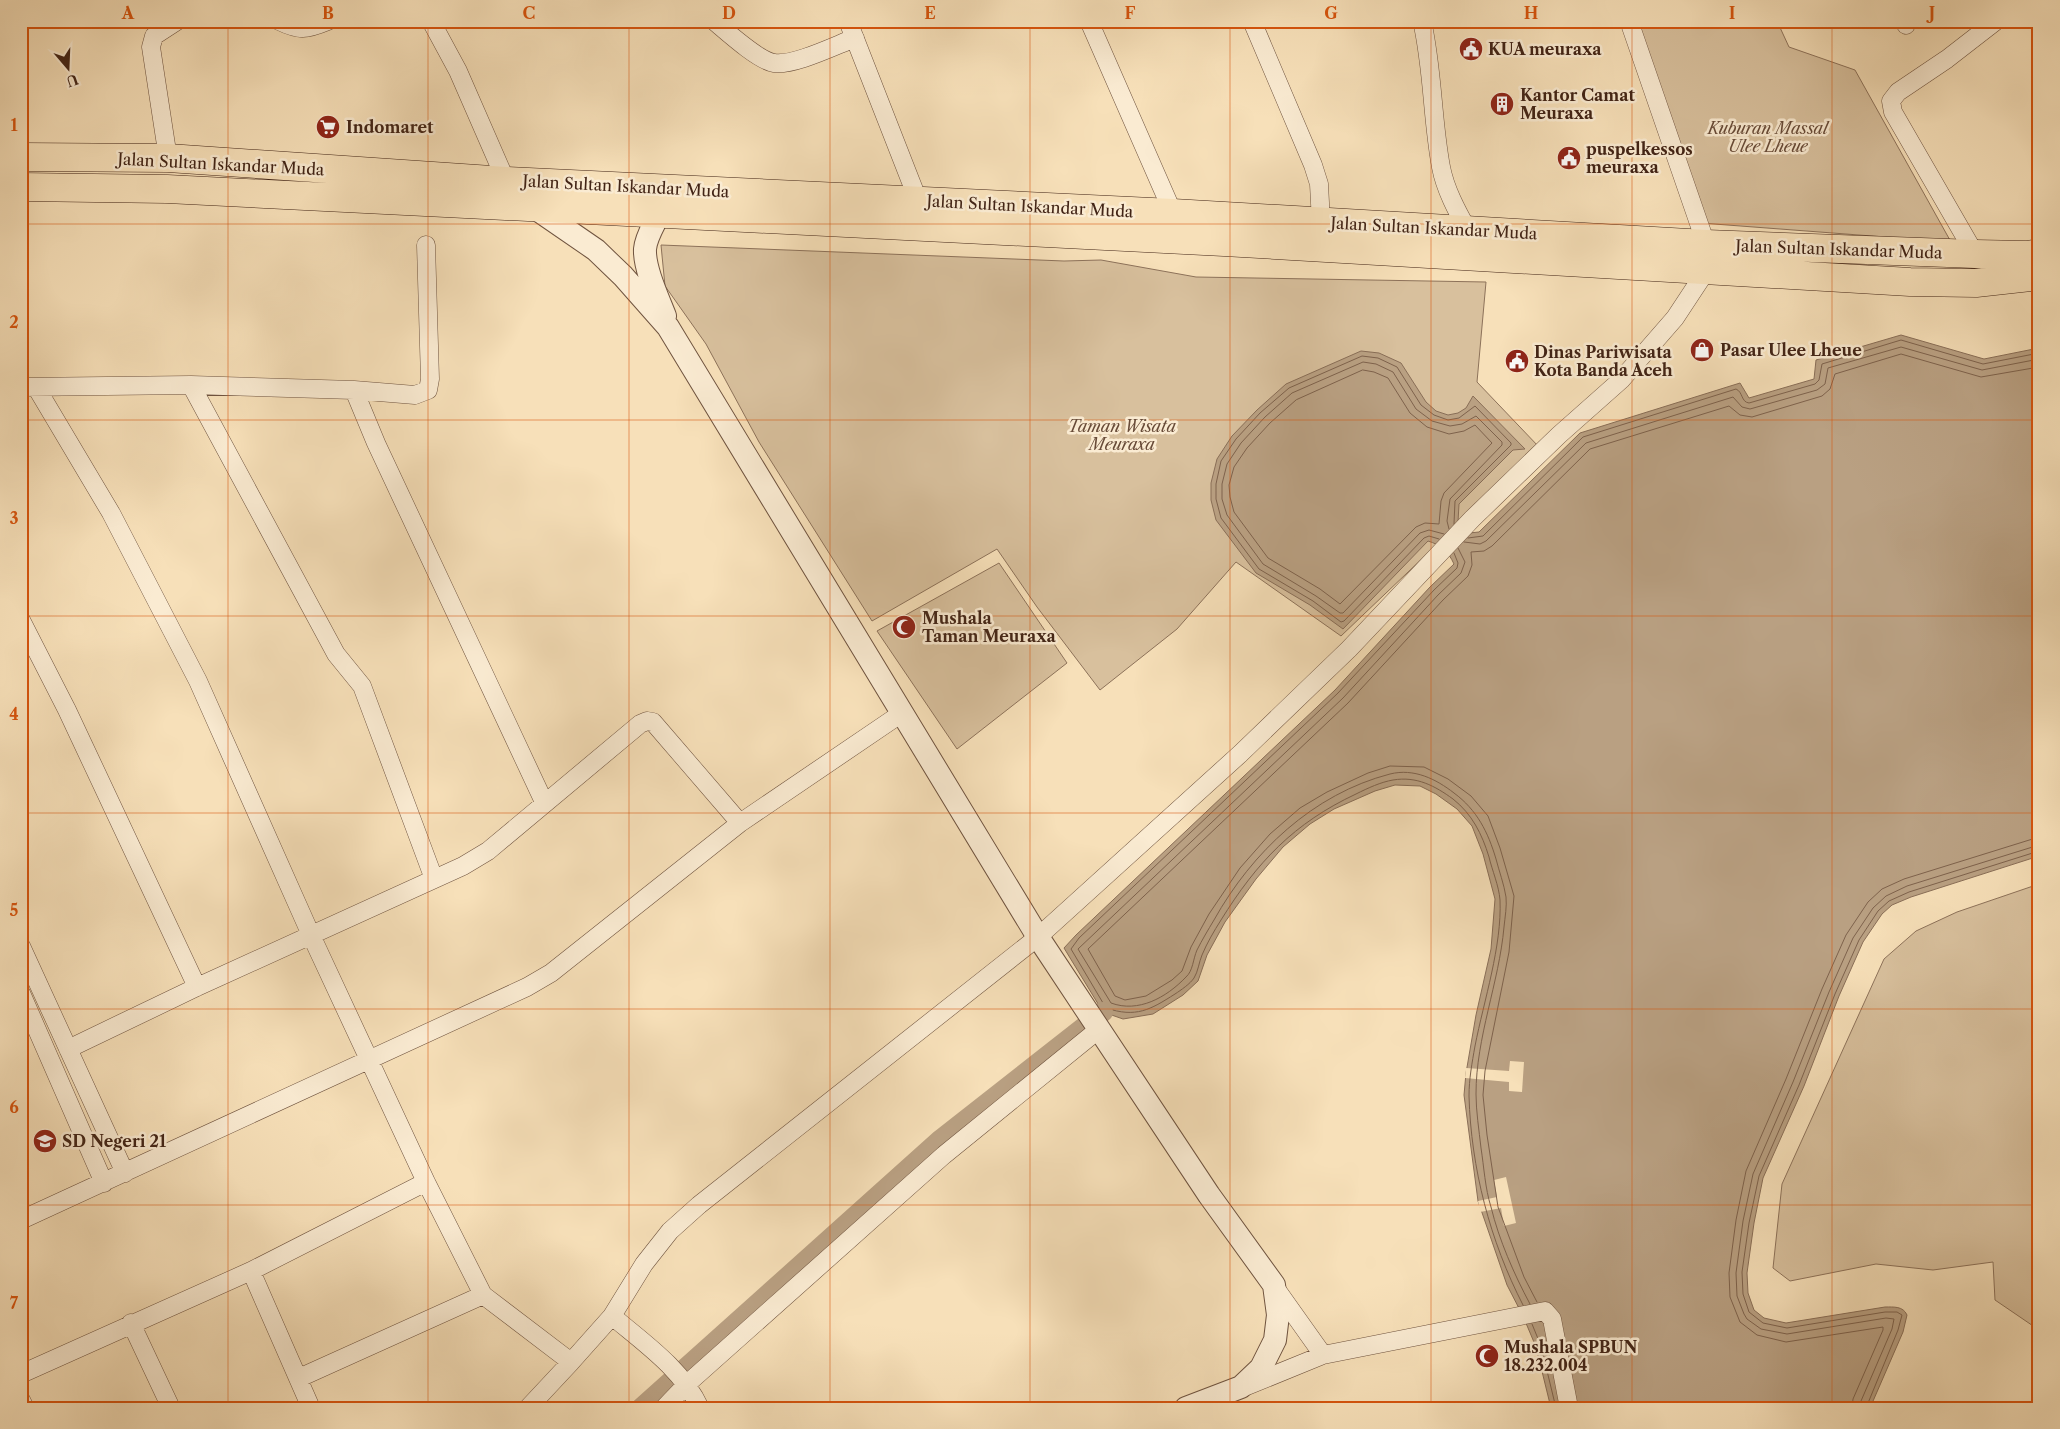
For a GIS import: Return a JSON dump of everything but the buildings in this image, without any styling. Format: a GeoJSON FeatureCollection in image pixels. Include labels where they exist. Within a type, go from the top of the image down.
{"type":"FeatureCollection","features":[{"type":"Feature","properties":{"kind":"highway","name":"Jalan Sultan Iskandar Muda"},"geometry":{"type":"LineString","coordinates":[[21,157],[168,158],[506,181],[1173,213],[1706,244],[1975,254],[2028,255],[2039,253]]}},
{"type":"Feature","properties":{"kind":"highway","name":"Jalan Sultan Iskandar Muda"},"geometry":{"type":"LineString","coordinates":[[21,187],[167,189],[1224,242],[1706,271],[1929,282],[1976,283],[2039,276]]}},
{"type":"Feature","properties":{"kind":"street"},"geometry":{"type":"LineString","coordinates":[[168,158],[151,46],[154,36],[177,21]]}},
{"type":"Feature","properties":{"kind":"street"},"geometry":{"type":"LineString","coordinates":[[279,21],[295,29],[311,28],[328,21]]}},
{"type":"Feature","properties":{"kind":"street"},"geometry":{"type":"LineString","coordinates":[[431,21],[458,71],[506,181]]}},
{"type":"Feature","properties":{"kind":"street"},"geometry":{"type":"LineString","coordinates":[[714,21],[758,55],[774,63],[791,62],[855,38]]}},
{"type":"Feature","properties":{"kind":"street"},"geometry":{"type":"LineString","coordinates":[[848,21],[918,200]]}},
{"type":"Feature","properties":{"kind":"street"},"geometry":{"type":"LineString","coordinates":[[1089,21],[1173,213]]}},
{"type":"Feature","properties":{"kind":"street"},"geometry":{"type":"LineString","coordinates":[[1252,21],[1313,165],[1319,184],[1321,222]]}},
{"type":"Feature","properties":{"kind":"street"},"geometry":{"type":"LineString","coordinates":[[1422,21],[1431,74],[1441,168],[1452,200],[1468,231]]}},
{"type":"Feature","properties":{"kind":"street"},"geometry":{"type":"LineString","coordinates":[[1629,21],[1706,244]]}},
{"type":"Feature","properties":{"kind":"street"},"geometry":{"type":"LineString","coordinates":[[1975,254],[1893,112],[1891,101],[1898,92],[1947,60],[1996,21]]}},
{"type":"Feature","properties":{"kind":"street"},"geometry":{"type":"LineString","coordinates":[[535,208],[596,250],[623,276],[668,327],[1041,941],[1208,1195],[1324,1355]]}},
{"type":"Feature","properties":{"kind":"street"},"geometry":{"type":"LineString","coordinates":[[659,214],[649,234],[645,250],[649,270],[668,327]]}},
{"type":"Feature","properties":{"kind":"street"},"geometry":{"type":"LineString","coordinates":[[28,387],[191,385],[354,390],[415,395],[428,390],[430,380],[426,245]]}},
{"type":"Feature","properties":{"kind":"street"},"geometry":{"type":"LineString","coordinates":[[528,1408],[612,1316],[644,1264],[670,1231],[699,1205],[1041,941],[1349,649],[1472,519],[1559,435],[1621,380],[1675,318],[1706,271]]}},
{"type":"Feature","properties":{"kind":"street"},"geometry":{"type":"LineString","coordinates":[[191,385],[336,654],[362,686],[434,879]]}},
{"type":"Feature","properties":{"kind":"street"},"geometry":{"type":"LineString","coordinates":[[28,387],[110,513],[198,681],[311,935],[426,1182],[483,1295],[570,1362]]}},
{"type":"Feature","properties":{"kind":"street"},"geometry":{"type":"LineString","coordinates":[[354,390],[544,802]]}},
{"type":"Feature","properties":{"kind":"street"},"geometry":{"type":"LineString","coordinates":[[21,620],[68,710],[197,986]]}},
{"type":"Feature","properties":{"kind":"street"},"geometry":{"type":"LineString","coordinates":[[21,1220],[527,987],[551,973],[740,823],[902,713]]}},
{"type":"Feature","properties":{"kind":"street"},"geometry":{"type":"LineString","coordinates":[[68,1049],[197,986],[463,866],[488,851],[544,802],[640,724],[647,721],[654,722],[740,823]]}},
{"type":"Feature","properties":{"kind":"street"},"geometry":{"type":"LineString","coordinates":[[21,946],[124,1173]]}},
{"type":"Feature","properties":{"kind":"street"},"geometry":{"type":"LineString","coordinates":[[42,990],[22,997],[104,1183]]}},
{"type":"Feature","properties":{"kind":"street"},"geometry":{"type":"LineString","coordinates":[[664,1408],[685,1382],[1095,1025]]}},
{"type":"Feature","properties":{"kind":"street"},"geometry":{"type":"LineString","coordinates":[[21,1374],[251,1271],[426,1182]]}},
{"type":"Feature","properties":{"kind":"street"},"geometry":{"type":"LineString","coordinates":[[251,1271],[311,1408]]}},
{"type":"Feature","properties":{"kind":"street"},"geometry":{"type":"LineString","coordinates":[[1242,1388],[1261,1368],[1275,1340],[1278,1315],[1274,1285]]}},
{"type":"Feature","properties":{"kind":"street"},"geometry":{"type":"LineString","coordinates":[[299,1378],[483,1295]]}},
{"type":"Feature","properties":{"kind":"street"},"geometry":{"type":"LineString","coordinates":[[1186,1408],[1324,1355],[1545,1312],[1552,1319],[1569,1408]]}},
{"type":"Feature","properties":{"kind":"street"},"geometry":{"type":"LineString","coordinates":[[612,1316],[649,1347],[685,1382],[700,1408]]}},
{"type":"Feature","properties":{"kind":"street"},"geometry":{"type":"LineString","coordinates":[[132,1323],[171,1408]]}},
{"type":"Feature","properties":{"kind":"street"},"geometry":{"type":"LineString","coordinates":[[21,1400],[25,1408]]}},
{"type":"Feature","properties":{"kind":"green space","name":"Kuburan Massal Ulee Lheue"},"geometry":{"type":"Polygon","coordinates":[[[1632,21],[1777,21],[1789,47],[1855,70],[1951,242],[1701,223],[1632,21]]]}},
{"type":"Feature","properties":{"kind":"green space","name":"Taman Wisata Meuraxa"},"geometry":{"type":"Polygon","coordinates":[[[661,245],[1064,261],[1101,260],[1196,277],[1486,282],[1477,382],[1539,447],[1341,636],[1236,562],[1177,629],[1100,690],[1037,607],[997,549],[872,621],[759,442],[706,344],[665,286],[661,245]]]}},
{"type":"Feature","properties":{"kind":"green space"},"geometry":{"type":"Polygon","coordinates":[[[999,563],[1067,663],[957,749],[877,631],[999,563]]]}},
{"type":"Feature","properties":{"kind":"green space"},"geometry":{"type":"Polygon","coordinates":[[[2039,884],[2039,1330],[1995,1300],[1993,1262],[1933,1270],[1876,1264],[1790,1281],[1773,1268],[1782,1184],[1884,959],[1916,931],[1957,912],[2039,884]]]}},
{"type":"Feature","properties":{"kind":"water"},"geometry":{"type":"Polygon","coordinates":[[[1901,335],[1984,359],[2039,348],[2039,856],[1911,897],[1892,905],[1882,914],[1863,942],[1839,996],[1804,1086],[1763,1178],[1747,1273],[1748,1293],[1754,1310],[1764,1318],[1786,1323],[1895,1307],[1903,1310],[1907,1315],[1903,1332],[1870,1408],[1551,1408],[1536,1347],[1507,1285],[1478,1201],[1464,1095],[1476,1015],[1491,949],[1495,899],[1483,854],[1472,826],[1457,809],[1436,794],[1420,786],[1395,785],[1375,791],[1334,809],[1310,824],[1283,847],[1256,879],[1225,922],[1207,955],[1198,981],[1183,995],[1153,1014],[1123,1019],[1103,1012],[1064,948],[1335,690],[1430,587],[1454,564],[1444,549],[1428,541],[1343,629],[1310,605],[1256,573],[1216,520],[1211,500],[1211,483],[1217,459],[1232,436],[1286,384],[1361,351],[1379,353],[1401,363],[1426,402],[1436,411],[1448,415],[1458,413],[1466,408],[1473,396],[1525,449],[1513,450],[1459,504],[1458,522],[1469,533],[1479,532],[1580,433],[1740,383],[1749,398],[1814,379],[1816,360],[1901,335]]]}},
{"type":"Feature","properties":{"kind":"pier"},"geometry":{"type":"Polygon","coordinates":[[[1510,1061],[1524,1062],[1522,1092],[1509,1091],[1509,1082],[1465,1078],[1466,1068],[1509,1071],[1510,1061]]]}},
{"type":"Feature","properties":{"kind":"pier"},"geometry":{"type":"Polygon","coordinates":[[[1506,1177],[1516,1223],[1504,1226],[1501,1208],[1480,1212],[1478,1201],[1497,1197],[1494,1180],[1506,1177]]]}},
{"type":"Feature","properties":{"kind":"waterway"},"geometry":{"type":"LineString","coordinates":[[641,1408],[941,1139],[1103,1012]]}},
{"type":"Feature","properties":{"kind":"place","name":"KUA meuraxa"},"geometry":{"type":"Point","coordinates":[1471,49]}},
{"type":"Feature","properties":{"kind":"place","name":"Kantor Camat Meuraxa"},"geometry":{"type":"Point","coordinates":[1502,104]}},
{"type":"Feature","properties":{"kind":"place","name":"Indomaret"},"geometry":{"type":"Point","coordinates":[328,127]}},
{"type":"Feature","properties":{"kind":"place","name":"puspelkessos meuraxa"},"geometry":{"type":"Point","coordinates":[1569,158]}},
{"type":"Feature","properties":{"kind":"place","name":"Pasar Ulee Lheue"},"geometry":{"type":"Point","coordinates":[1702,350]}},
{"type":"Feature","properties":{"kind":"place","name":"Dinas Pariwisata Kota Banda Aceh"},"geometry":{"type":"Point","coordinates":[1517,361]}},
{"type":"Feature","properties":{"kind":"place","name":"Mushala Taman Meuraxa"},"geometry":{"type":"Point","coordinates":[904,627]}},
{"type":"Feature","properties":{"kind":"place","name":"SD Negeri 21"},"geometry":{"type":"Point","coordinates":[45,1141]}},
{"type":"Feature","properties":{"kind":"place","name":"Mushala SPBUN 18.232.004"},"geometry":{"type":"Point","coordinates":[1487,1356]}}]}
